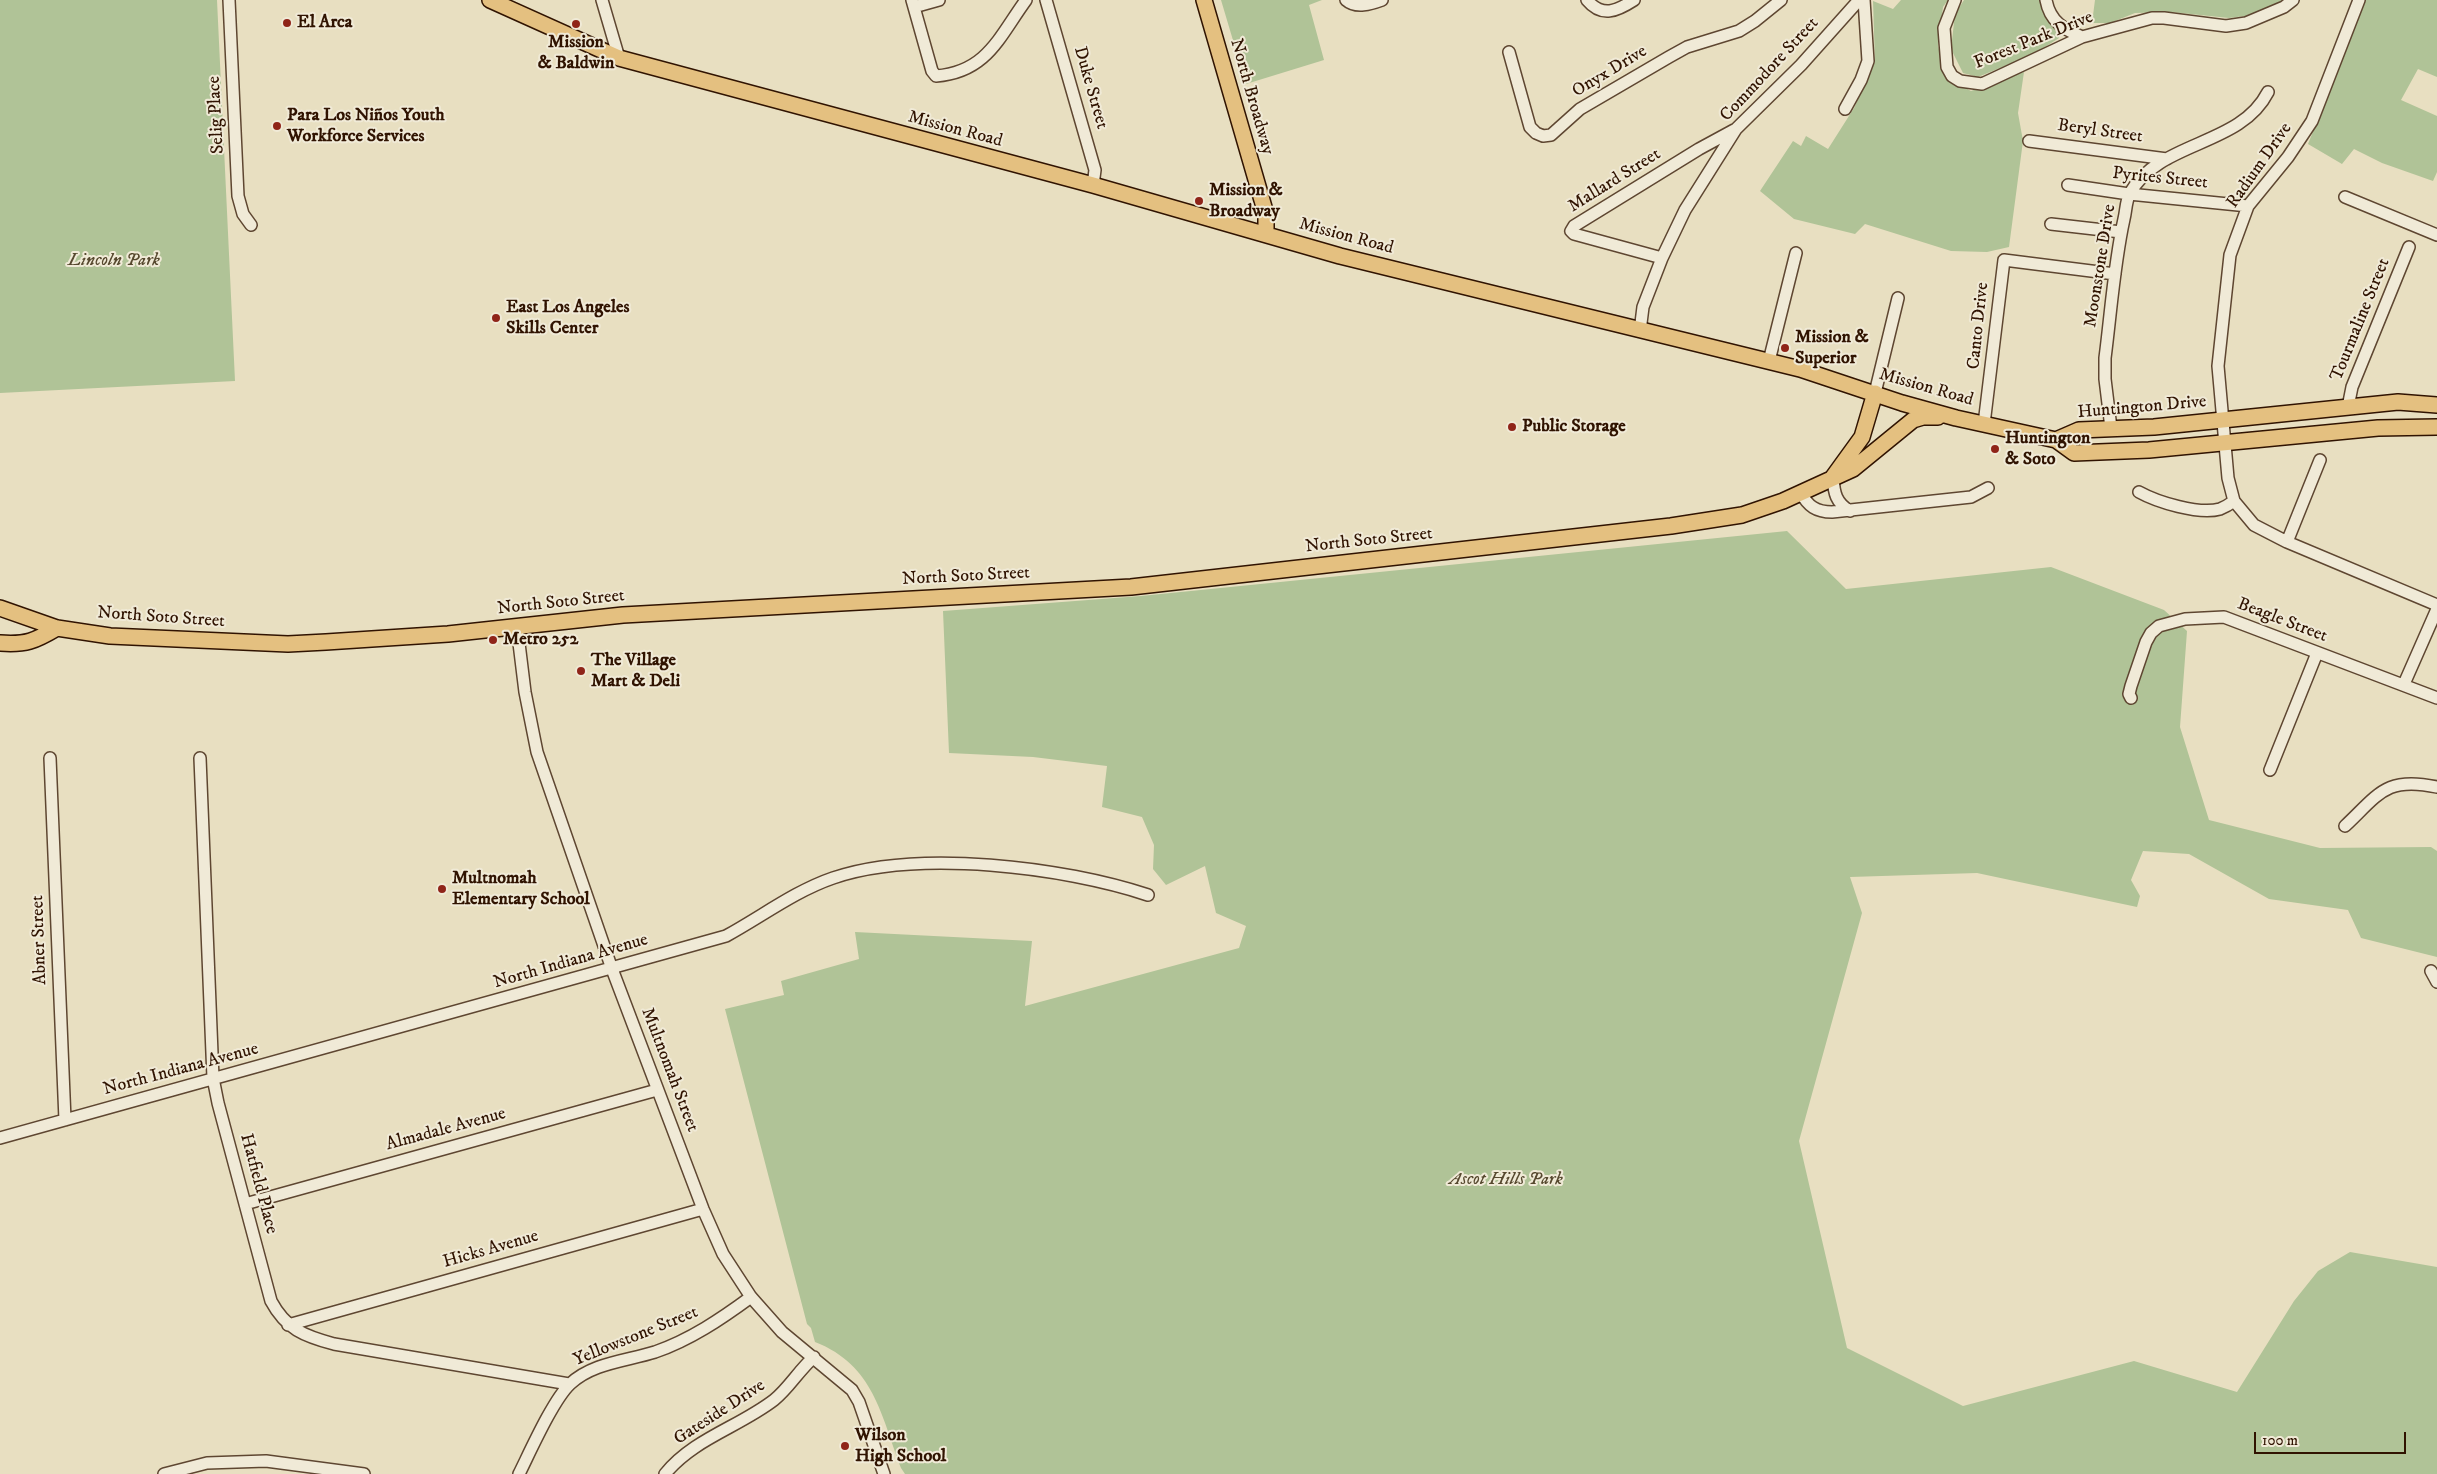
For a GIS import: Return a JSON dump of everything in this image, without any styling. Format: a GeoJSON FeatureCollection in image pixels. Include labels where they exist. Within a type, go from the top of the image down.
{"type":"FeatureCollection","features":[{"type":"Feature","properties":{"kind":"main road","name":"Mission Road"},"geometry":{"type":"LineString","coordinates":[[490,0],[619,58],[984,158],[1093,185],[1340,256],[1768,361],[1956,418],[2056,440]]}},
{"type":"Feature","properties":{"kind":"main road","name":"North Broadway"},"geometry":{"type":"LineString","coordinates":[[1204,0],[1266,214],[1266,234]]}},
{"type":"Feature","properties":{"kind":"main road","name":"North Soto Street"},"geometry":{"type":"LineString","coordinates":[[0,608],[57,628],[110,636],[288,644],[517,627],[623,615],[1131,587],[1680,525],[1742,515],[1801,493],[1833,478],[1862,437],[1875,393]]}},
{"type":"Feature","properties":{"kind":"main road","name":"Huntington Drive"},"geometry":{"type":"LineString","coordinates":[[2056,440],[2079,430],[2154,427],[2398,402],[2437,405]]}},
{"type":"Feature","properties":{"kind":"main road"},"geometry":{"type":"LineString","coordinates":[[1833,478],[1853,469],[1913,420],[1923,417],[1956,418]]}},
{"type":"Feature","properties":{"kind":"main road","name":"Huntington Drive"},"geometry":{"type":"LineString","coordinates":[[2056,440],[2074,453],[2100,454],[2378,428],[2437,427]]}},
{"type":"Feature","properties":{"kind":"main road"},"geometry":{"type":"LineString","coordinates":[[0,643],[22,644],[34,641],[57,628]]}},
{"type":"Feature","properties":{"kind":"street","name":"Selig Place"},"geometry":{"type":"LineString","coordinates":[[230,0],[238,196],[243,214],[251,224]]}},
{"type":"Feature","properties":{"kind":"street"},"geometry":{"type":"LineString","coordinates":[[602,0],[619,58]]}},
{"type":"Feature","properties":{"kind":"street"},"geometry":{"type":"LineString","coordinates":[[939,0],[913,4],[932,71],[936,76],[964,70],[984,59],[1026,0]]}},
{"type":"Feature","properties":{"kind":"street","name":"Duke Street"},"geometry":{"type":"LineString","coordinates":[[1046,0],[1095,170],[1093,185]]}},
{"type":"Feature","properties":{"kind":"street"},"geometry":{"type":"LineString","coordinates":[[1346,0],[1351,4],[1364,5],[1382,0]]}},
{"type":"Feature","properties":{"kind":"street"},"geometry":{"type":"LineString","coordinates":[[1587,0],[1594,8],[1603,12],[1624,6],[1634,0]]}},
{"type":"Feature","properties":{"kind":"street","name":"Onyx Drive"},"geometry":{"type":"LineString","coordinates":[[1509,52],[1530,127],[1536,133],[1543,136],[1551,135],[1580,109],[1687,47],[1739,31],[1781,0]]}},
{"type":"Feature","properties":{"kind":"street","name":"Commodore Street"},"geometry":{"type":"LineString","coordinates":[[1640,331],[1643,307],[1662,258],[1684,210],[1736,129],[1801,65],[1860,0]]}},
{"type":"Feature","properties":{"kind":"street"},"geometry":{"type":"LineString","coordinates":[[1845,109],[1861,80],[1868,61],[1864,0]]}},
{"type":"Feature","properties":{"kind":"street","name":"Forest Park Drive"},"geometry":{"type":"LineString","coordinates":[[1955,0],[1944,28],[1947,67],[1952,76],[1970,84],[1982,84],[1993,80],[2082,36],[2152,18],[2226,26],[2246,23],[2284,7],[2293,0]]}},
{"type":"Feature","properties":{"kind":"street"},"geometry":{"type":"LineString","coordinates":[[2046,0],[2053,19],[2063,29],[2082,36]]}},
{"type":"Feature","properties":{"kind":"street","name":"Radium Drive"},"geometry":{"type":"LineString","coordinates":[[2234,502],[2229,484],[2224,443],[2224,419],[2218,366],[2230,255],[2248,206],[2288,157],[2312,121],[2359,0]]}},
{"type":"Feature","properties":{"kind":"street","name":"Moonstone Drive"},"geometry":{"type":"LineString","coordinates":[[2111,428],[2105,379],[2105,358],[2121,232],[2130,194],[2145,173],[2167,159],[2238,126],[2254,113],[2268,92]]}},
{"type":"Feature","properties":{"kind":"street","name":"Mallard Street"},"geometry":{"type":"LineString","coordinates":[[1662,258],[1574,234],[1571,231],[1574,226],[1699,149],[1736,129]]}},
{"type":"Feature","properties":{"kind":"street","name":"Beryl Street"},"geometry":{"type":"LineString","coordinates":[[2029,140],[2167,159]]}},
{"type":"Feature","properties":{"kind":"street","name":"Pyrites Street"},"geometry":{"type":"LineString","coordinates":[[2068,185],[2130,194],[2248,206]]}},
{"type":"Feature","properties":{"kind":"street"},"geometry":{"type":"LineString","coordinates":[[2345,197],[2437,235]]}},
{"type":"Feature","properties":{"kind":"street"},"geometry":{"type":"LineString","coordinates":[[2051,224],[2121,232]]}},
{"type":"Feature","properties":{"kind":"street","name":"Tourmaline Street"},"geometry":{"type":"LineString","coordinates":[[2348,407],[2352,387],[2409,247]]}},
{"type":"Feature","properties":{"kind":"street"},"geometry":{"type":"LineString","coordinates":[[1768,361],[1796,253]]}},
{"type":"Feature","properties":{"kind":"street","name":"Canto Drive"},"geometry":{"type":"LineString","coordinates":[[1984,424],[2004,260],[2115,274]]}},
{"type":"Feature","properties":{"kind":"street"},"geometry":{"type":"LineString","coordinates":[[1875,393],[1898,298]]}},
{"type":"Feature","properties":{"kind":"street"},"geometry":{"type":"LineString","coordinates":[[2287,542],[2320,460]]}},
{"type":"Feature","properties":{"kind":"street"},"geometry":{"type":"LineString","coordinates":[[1833,478],[1834,493],[1838,501],[1850,511]]}},
{"type":"Feature","properties":{"kind":"street"},"geometry":{"type":"LineString","coordinates":[[1801,493],[1807,504],[1824,512],[1850,511],[1971,497],[1988,488]]}},
{"type":"Feature","properties":{"kind":"street"},"geometry":{"type":"LineString","coordinates":[[2138,492],[2153,500],[2198,510],[2220,509],[2234,502],[2254,525],[2287,542],[2437,605]]}},
{"type":"Feature","properties":{"kind":"street"},"geometry":{"type":"LineString","coordinates":[[2404,684],[2437,609]]}},
{"type":"Feature","properties":{"kind":"street","name":"Beagle Street"},"geometry":{"type":"LineString","coordinates":[[2130,698],[2131,686],[2151,633],[2158,626],[2170,621],[2224,617],[2437,698]]}},
{"type":"Feature","properties":{"kind":"street","name":"Multnomah Street"},"geometry":{"type":"LineString","coordinates":[[517,627],[525,693],[537,752],[612,970],[703,1209],[724,1254],[751,1297],[782,1332],[852,1390],[862,1410],[884,1474]]}},
{"type":"Feature","properties":{"kind":"street"},"geometry":{"type":"LineString","coordinates":[[2270,770],[2317,653]]}},
{"type":"Feature","properties":{"kind":"street","name":"Abner Street"},"geometry":{"type":"LineString","coordinates":[[50,758],[65,1120]]}},
{"type":"Feature","properties":{"kind":"street","name":"Hatfield Place"},"geometry":{"type":"LineString","coordinates":[[200,758],[213,1078],[218,1104],[271,1301],[279,1316],[288,1325],[301,1333],[334,1344],[569,1384]]}},
{"type":"Feature","properties":{"kind":"street"},"geometry":{"type":"LineString","coordinates":[[2345,826],[2384,790],[2395,784],[2416,783],[2437,787]]}},
{"type":"Feature","properties":{"kind":"street","name":"North Indiana Avenue"},"geometry":{"type":"LineString","coordinates":[[0,1138],[612,970],[726,936],[800,893],[831,878],[869,868],[910,865],[998,866],[1066,875],[1126,888],[1148,895]]}},
{"type":"Feature","properties":{"kind":"street"},"geometry":{"type":"LineString","coordinates":[[2431,971],[2437,982]]}},
{"type":"Feature","properties":{"kind":"street","name":"Almadale Avenue"},"geometry":{"type":"LineString","coordinates":[[245,1204],[658,1090]]}},
{"type":"Feature","properties":{"kind":"street","name":"Hicks Avenue"},"geometry":{"type":"LineString","coordinates":[[288,1325],[703,1209]]}},
{"type":"Feature","properties":{"kind":"street","name":"Yellowstone Street"},"geometry":{"type":"LineString","coordinates":[[519,1474],[558,1400],[569,1384],[588,1372],[656,1352],[683,1340],[709,1327],[751,1297]]}},
{"type":"Feature","properties":{"kind":"street","name":"Gateside Drive"},"geometry":{"type":"LineString","coordinates":[[665,1474],[704,1441],[774,1400],[814,1358]]}},
{"type":"Feature","properties":{"kind":"street"},"geometry":{"type":"LineString","coordinates":[[164,1474],[207,1463],[266,1461],[364,1474]]}},
{"type":"Feature","properties":{"kind":"green space","name":"Lincoln Park"},"geometry":{"type":"Polygon","coordinates":[[[0,0],[217,0],[235,381],[0,393],[0,0]]]}},
{"type":"Feature","properties":{"kind":"green space"},"geometry":{"type":"Polygon","coordinates":[[[1221,0],[1322,0],[1309,5],[1324,60],[1246,84],[1221,0]]]}},
{"type":"Feature","properties":{"kind":"green space"},"geometry":{"type":"Polygon","coordinates":[[[1901,0],[1948,0],[1943,7],[1938,46],[1947,78],[1971,91],[2024,72],[2018,113],[2023,141],[2009,247],[1987,252],[1951,251],[1865,224],[1855,234],[1794,219],[1760,191],[1793,141],[1801,146],[1806,136],[1828,149],[1854,108],[1875,62],[1873,1],[1893,9],[1901,0]]]}},
{"type":"Feature","properties":{"kind":"green space"},"geometry":{"type":"Polygon","coordinates":[[[1964,0],[2042,0],[2059,38],[2034,54],[1978,77],[1963,73],[1951,49],[1955,14],[1964,0]]]}},
{"type":"Feature","properties":{"kind":"green space"},"geometry":{"type":"Polygon","coordinates":[[[2095,0],[2283,0],[2253,15],[2229,18],[2171,12],[2135,13],[2110,23],[2092,23],[2095,0]]]}},
{"type":"Feature","properties":{"kind":"green space"},"geometry":{"type":"Polygon","coordinates":[[[2366,0],[2437,0],[2437,77],[2418,69],[2401,100],[2437,116],[2437,172],[2433,181],[2382,163],[2354,149],[2342,164],[2308,144],[2366,0]]]}},
{"type":"Feature","properties":{"kind":"green space","name":"Ascot Hills Park"},"geometry":{"type":"Polygon","coordinates":[[[1787,531],[1846,589],[2051,567],[2164,610],[2187,631],[2180,727],[2209,820],[2320,848],[2431,847],[2437,851],[2437,957],[2361,938],[2348,910],[2269,899],[2189,854],[2143,851],[2131,880],[2140,896],[2137,907],[1977,873],[1850,877],[1862,913],[1799,1141],[1847,1348],[1963,1406],[2134,1361],[2237,1392],[2294,1301],[2318,1271],[2350,1252],[2437,1267],[2437,1474],[905,1474],[901,1468],[881,1411],[863,1378],[851,1364],[835,1352],[815,1342],[811,1328],[807,1324],[725,1009],[784,995],[781,981],[859,959],[855,932],[1032,941],[1025,1006],[1239,948],[1246,926],[1216,913],[1205,866],[1166,885],[1153,869],[1154,845],[1142,817],[1102,807],[1107,766],[1033,757],[949,753],[943,611],[1141,596],[1787,531]]]}},
{"type":"Feature","properties":{"kind":"place","name":"El Arca"},"geometry":{"type":"Point","coordinates":[287,23]}},
{"type":"Feature","properties":{"kind":"place","name":"Mission & Baldwin"},"geometry":{"type":"Point","coordinates":[576,24]}},
{"type":"Feature","properties":{"kind":"place","name":"Para Los Niños Youth Workforce Services"},"geometry":{"type":"Point","coordinates":[277,126]}},
{"type":"Feature","properties":{"kind":"place","name":"Mission & Broadway"},"geometry":{"type":"Point","coordinates":[1199,201]}},
{"type":"Feature","properties":{"kind":"place","name":"East Los Angeles Skills Center"},"geometry":{"type":"Point","coordinates":[496,318]}},
{"type":"Feature","properties":{"kind":"place","name":"Mission & Superior"},"geometry":{"type":"Point","coordinates":[1785,348]}},
{"type":"Feature","properties":{"kind":"place","name":"Public Storage"},"geometry":{"type":"Point","coordinates":[1512,427]}},
{"type":"Feature","properties":{"kind":"place","name":"Huntington & Soto"},"geometry":{"type":"Point","coordinates":[1995,449]}},
{"type":"Feature","properties":{"kind":"place","name":"Metro 252"},"geometry":{"type":"Point","coordinates":[493,640]}},
{"type":"Feature","properties":{"kind":"place","name":"The Village Mart & Deli"},"geometry":{"type":"Point","coordinates":[581,671]}},
{"type":"Feature","properties":{"kind":"place","name":"Multnomah Elementary School"},"geometry":{"type":"Point","coordinates":[442,889]}},
{"type":"Feature","properties":{"kind":"place","name":"Wilson High School"},"geometry":{"type":"Point","coordinates":[845,1446]}}]}
